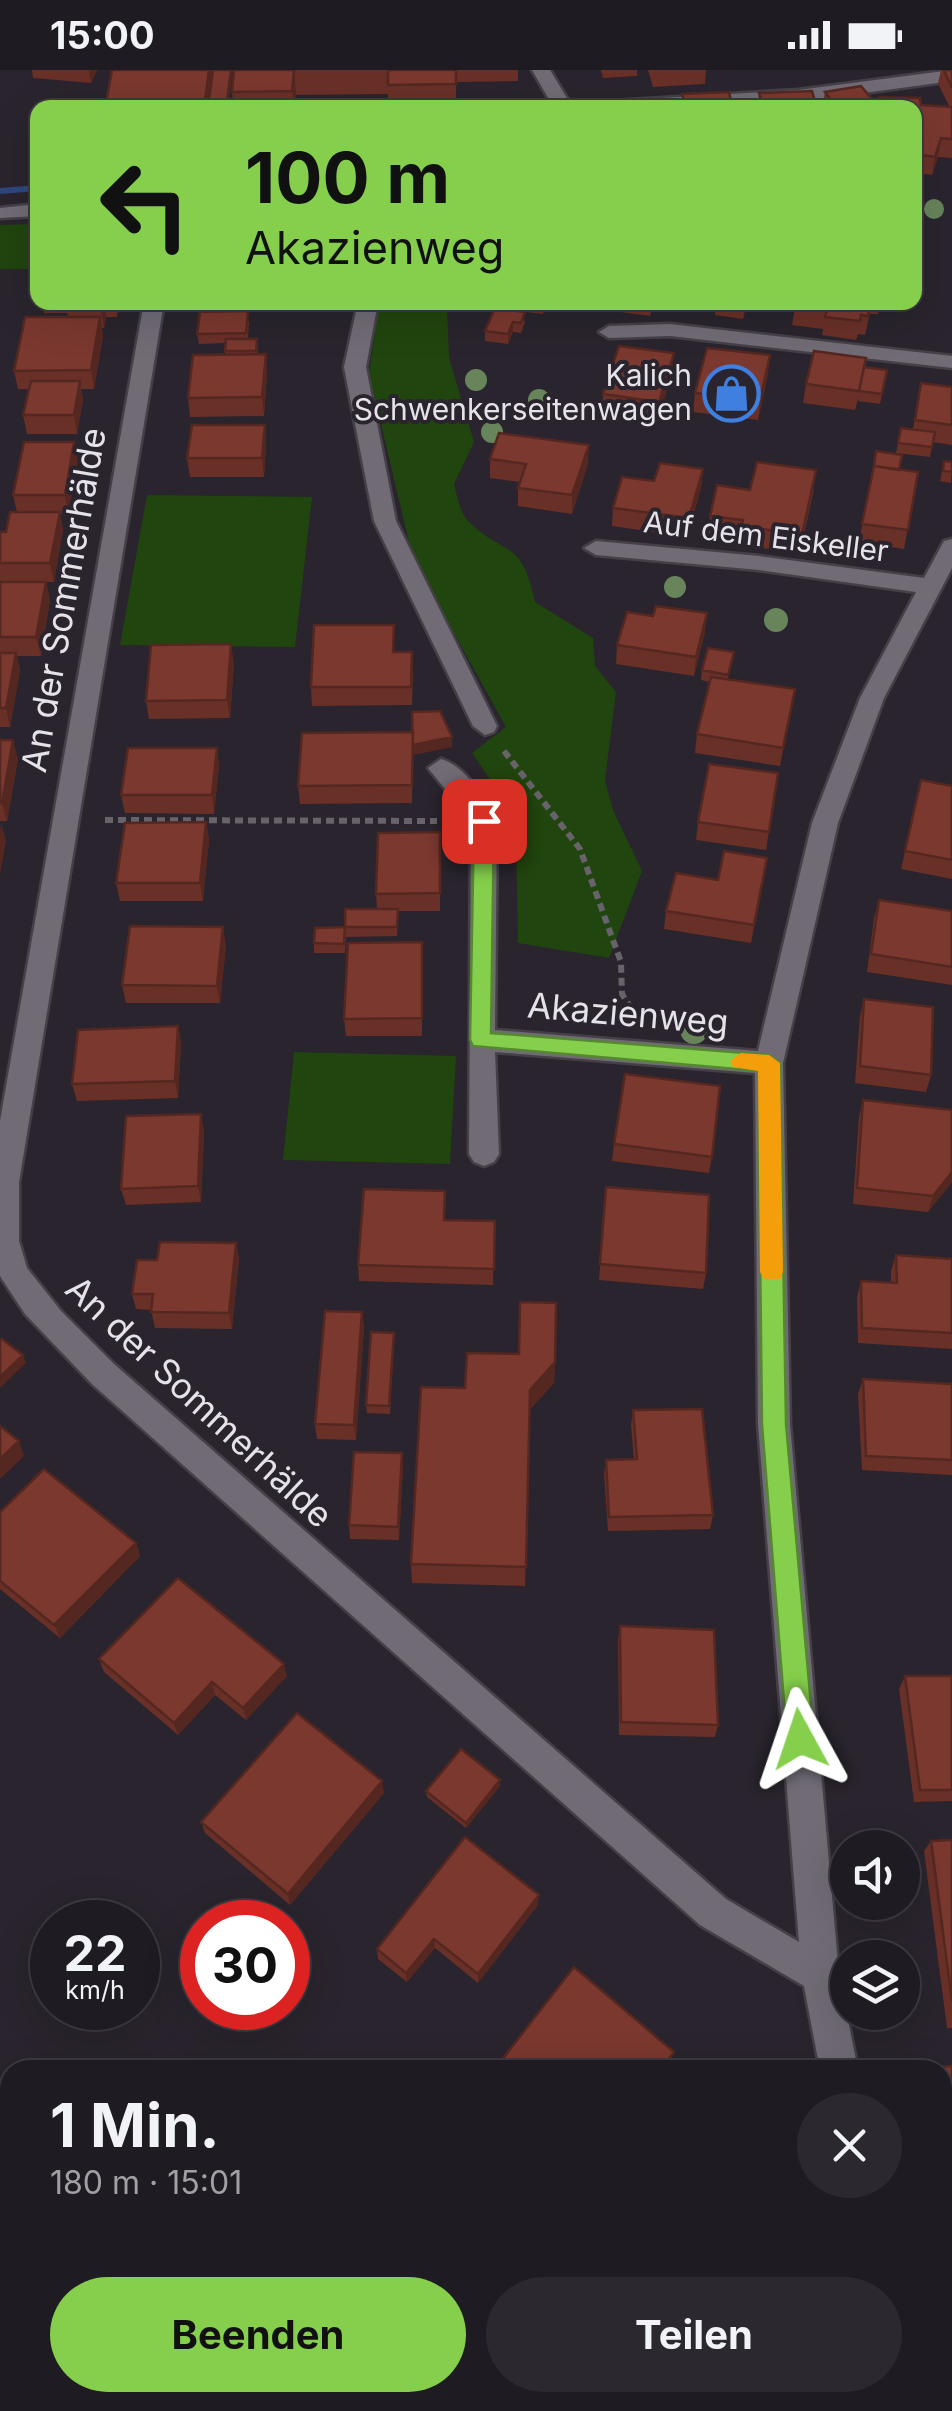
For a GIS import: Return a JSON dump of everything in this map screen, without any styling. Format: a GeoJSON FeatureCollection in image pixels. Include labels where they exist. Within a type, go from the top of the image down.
{"type":"FeatureCollection","features":[{"type":"Feature","properties":{"kind":"street"},"geometry":{"type":"LineString","coordinates":[[541,70],[559,100]]}},
{"type":"Feature","properties":{"kind":"street"},"geometry":{"type":"LineString","coordinates":[[730,100],[798,96],[952,75]]}},
{"type":"Feature","properties":{"kind":"street"},"geometry":{"type":"LineString","coordinates":[[2,213],[30,211]]}},
{"type":"Feature","properties":{"kind":"street","name":"An der Sommerhälde"},"geometry":{"type":"LineString","coordinates":[[153,310],[4,1182],[4,1237],[9,1263],[24,1290],[104,1374],[713,1912],[820,1974]]}},
{"type":"Feature","properties":{"kind":"street"},"geometry":{"type":"LineString","coordinates":[[366,310],[355,367],[385,520],[484,726]]}},
{"type":"Feature","properties":{"kind":"street"},"geometry":{"type":"LineString","coordinates":[[608,332],[670,330],[952,362]]}},
{"type":"Feature","properties":{"kind":"street"},"geometry":{"type":"LineString","coordinates":[[837,2060],[820,1974],[774,1424],[769,1063],[826,823],[872,698],[952,546]]}},
{"type":"Feature","properties":{"kind":"street","name":"Auf dem Eiskeller"},"geometry":{"type":"LineString","coordinates":[[596,548],[929,586]]}},
{"type":"Feature","properties":{"kind":"street"},"geometry":{"type":"LineString","coordinates":[[442,768],[473,801],[484,821]]}},
{"type":"Feature","properties":{"kind":"street","name":"Akazienweg"},"geometry":{"type":"LineString","coordinates":[[484,821],[480,1040],[484,1154]]}},
{"type":"Feature","properties":{"kind":"street","name":"Akazienweg"},"geometry":{"type":"LineString","coordinates":[[480,1040],[769,1063]]}},
{"type":"Feature","properties":{"kind":"path"},"geometry":{"type":"LineString","coordinates":[[484,726],[580,849],[621,962],[622,994],[651,1038],[650,1054]]}},
{"type":"Feature","properties":{"kind":"path"},"geometry":{"type":"LineString","coordinates":[[64,821],[484,821]]}},
{"type":"Feature","properties":{"kind":"green space"},"geometry":{"type":"Polygon","coordinates":[[[30,224],[30,269],[0,269],[0,225],[30,224]]]}},
{"type":"Feature","properties":{"kind":"green space"},"geometry":{"type":"Polygon","coordinates":[[[378,310],[447,310],[449,358],[474,442],[454,484],[459,504],[468,521],[518,558],[535,602],[593,638],[595,666],[616,692],[605,780],[613,810],[642,871],[609,958],[518,943],[516,840],[507,804],[472,753],[506,727],[413,559],[369,374],[378,310]]]}},
{"type":"Feature","properties":{"kind":"green space"},"geometry":{"type":"Polygon","coordinates":[[[147,495],[312,497],[295,647],[120,645],[147,495]]]}},
{"type":"Feature","properties":{"kind":"green space"},"geometry":{"type":"Polygon","coordinates":[[[294,1052],[456,1056],[450,1164],[283,1160],[294,1052]]]}},
{"type":"Feature","properties":{"kind":"building"},"geometry":{"type":"Polygon","coordinates":[[[112,70],[209,70],[205,100],[106,100],[112,70]]]}},
{"type":"Feature","properties":{"kind":"building"},"geometry":{"type":"Polygon","coordinates":[[[213,70],[231,70],[227,100],[209,100],[213,70]]]}},
{"type":"Feature","properties":{"kind":"building"},"geometry":{"type":"Polygon","coordinates":[[[234,70],[294,70],[292,91],[232,92],[234,70]]]}},
{"type":"Feature","properties":{"kind":"building"},"geometry":{"type":"Polygon","coordinates":[[[388,70],[456,70],[456,84],[388,85],[388,70]]]}},
{"type":"Feature","properties":{"kind":"building"},"geometry":{"type":"Polygon","coordinates":[[[944,70],[952,70],[952,88],[944,70]]]}},
{"type":"Feature","properties":{"kind":"building"},"geometry":{"type":"Polygon","coordinates":[[[861,86],[873,100],[831,100],[825,92],[861,86]]]}},
{"type":"Feature","properties":{"kind":"building"},"geometry":{"type":"Polygon","coordinates":[[[812,91],[815,100],[762,100],[759,93],[812,91]]]}},
{"type":"Feature","properties":{"kind":"building"},"geometry":{"type":"Polygon","coordinates":[[[729,92],[731,100],[684,100],[682,94],[729,92]]]}},
{"type":"Feature","properties":{"kind":"building"},"geometry":{"type":"Polygon","coordinates":[[[879,97],[920,100],[878,100],[879,97]]]}},
{"type":"Feature","properties":{"kind":"building"},"geometry":{"type":"Polygon","coordinates":[[[922,105],[952,107],[952,139],[941,138],[935,157],[922,155],[922,105]]]}},
{"type":"Feature","properties":{"kind":"building"},"geometry":{"type":"Polygon","coordinates":[[[494,310],[525,312],[521,323],[513,322],[508,334],[485,331],[494,310]]]}},
{"type":"Feature","properties":{"kind":"building"},"geometry":{"type":"Polygon","coordinates":[[[819,310],[869,310],[868,316],[861,315],[860,321],[825,317],[827,311],[819,310]]]}},
{"type":"Feature","properties":{"kind":"building"},"geometry":{"type":"Polygon","coordinates":[[[248,311],[246,333],[197,334],[200,312],[248,311]]]}},
{"type":"Feature","properties":{"kind":"building"},"geometry":{"type":"Polygon","coordinates":[[[25,317],[100,317],[91,370],[14,371],[25,317]]]}},
{"type":"Feature","properties":{"kind":"building"},"geometry":{"type":"Polygon","coordinates":[[[226,339],[257,339],[256,351],[225,351],[226,339]]]}},
{"type":"Feature","properties":{"kind":"building"},"geometry":{"type":"Polygon","coordinates":[[[619,346],[674,353],[659,402],[603,394],[619,346]]]}},
{"type":"Feature","properties":{"kind":"building"},"geometry":{"type":"Polygon","coordinates":[[[707,348],[770,355],[760,401],[695,393],[707,348]]]}},
{"type":"Feature","properties":{"kind":"building"},"geometry":{"type":"Polygon","coordinates":[[[814,351],[866,358],[859,391],[806,384],[814,351]]]}},
{"type":"Feature","properties":{"kind":"building"},"geometry":{"type":"Polygon","coordinates":[[[266,354],[262,397],[188,398],[193,355],[266,354]]]}},
{"type":"Feature","properties":{"kind":"building"},"geometry":{"type":"Polygon","coordinates":[[[864,367],[887,370],[882,394],[859,391],[864,367]]]}},
{"type":"Feature","properties":{"kind":"building"},"geometry":{"type":"Polygon","coordinates":[[[31,381],[80,381],[74,415],[23,415],[31,381]]]}},
{"type":"Feature","properties":{"kind":"building"},"geometry":{"type":"Polygon","coordinates":[[[921,383],[952,387],[952,425],[915,420],[921,383]]]}},
{"type":"Feature","properties":{"kind":"building"},"geometry":{"type":"Polygon","coordinates":[[[192,425],[265,425],[262,458],[187,458],[192,425]]]}},
{"type":"Feature","properties":{"kind":"building"},"geometry":{"type":"Polygon","coordinates":[[[901,428],[935,432],[932,447],[898,443],[901,428]]]}},
{"type":"Feature","properties":{"kind":"building"},"geometry":{"type":"Polygon","coordinates":[[[499,433],[589,445],[572,495],[518,488],[526,464],[490,459],[499,433]]]}},
{"type":"Feature","properties":{"kind":"building"},"geometry":{"type":"Polygon","coordinates":[[[24,442],[74,442],[65,495],[13,495],[24,442]]]}},
{"type":"Feature","properties":{"kind":"building"},"geometry":{"type":"Polygon","coordinates":[[[876,451],[902,455],[899,470],[874,466],[876,451]]]}},
{"type":"Feature","properties":{"kind":"building"},"geometry":{"type":"Polygon","coordinates":[[[944,461],[952,462],[952,472],[943,471],[944,461]]]}},
{"type":"Feature","properties":{"kind":"building"},"geometry":{"type":"Polygon","coordinates":[[[757,462],[816,470],[802,535],[741,526],[743,520],[710,516],[717,485],[750,490],[757,462]]]}},
{"type":"Feature","properties":{"kind":"building"},"geometry":{"type":"Polygon","coordinates":[[[660,463],[703,469],[689,518],[613,508],[622,477],[654,481],[660,463]]]}},
{"type":"Feature","properties":{"kind":"building"},"geometry":{"type":"Polygon","coordinates":[[[874,466],[918,472],[908,530],[862,524],[874,466]]]}},
{"type":"Feature","properties":{"kind":"building"},"geometry":{"type":"Polygon","coordinates":[[[10,512],[60,512],[50,563],[0,563],[0,532],[6,532],[10,512]]]}},
{"type":"Feature","properties":{"kind":"building"},"geometry":{"type":"Polygon","coordinates":[[[0,582],[46,582],[36,637],[0,637],[0,582]]]}},
{"type":"Feature","properties":{"kind":"building"},"geometry":{"type":"Polygon","coordinates":[[[656,606],[707,613],[696,657],[617,645],[627,612],[653,616],[656,606]]]}},
{"type":"Feature","properties":{"kind":"building"},"geometry":{"type":"Polygon","coordinates":[[[314,625],[394,625],[393,652],[412,652],[411,687],[311,687],[314,625]]]}},
{"type":"Feature","properties":{"kind":"building"},"geometry":{"type":"Polygon","coordinates":[[[231,644],[227,700],[146,701],[151,645],[231,644]]]}},
{"type":"Feature","properties":{"kind":"building"},"geometry":{"type":"Polygon","coordinates":[[[708,648],[734,652],[728,675],[702,670],[708,648]]]}},
{"type":"Feature","properties":{"kind":"building"},"geometry":{"type":"Polygon","coordinates":[[[0,653],[16,653],[6,708],[0,708],[0,653]]]}},
{"type":"Feature","properties":{"kind":"building"},"geometry":{"type":"Polygon","coordinates":[[[711,677],[795,689],[783,748],[697,734],[711,677]]]}},
{"type":"Feature","properties":{"kind":"building"},"geometry":{"type":"Polygon","coordinates":[[[440,711],[452,737],[413,745],[412,712],[440,711]]]}},
{"type":"Feature","properties":{"kind":"building"},"geometry":{"type":"Polygon","coordinates":[[[413,732],[412,785],[298,786],[302,733],[413,732]]]}},
{"type":"Feature","properties":{"kind":"building"},"geometry":{"type":"Polygon","coordinates":[[[0,740],[13,740],[2,803],[0,803],[0,740]]]}},
{"type":"Feature","properties":{"kind":"building"},"geometry":{"type":"Polygon","coordinates":[[[128,748],[217,748],[212,795],[121,795],[128,748]]]}},
{"type":"Feature","properties":{"kind":"building"},"geometry":{"type":"Polygon","coordinates":[[[709,764],[778,773],[769,832],[698,822],[709,764]]]}},
{"type":"Feature","properties":{"kind":"building"},"geometry":{"type":"Polygon","coordinates":[[[921,780],[952,786],[952,860],[905,851],[921,780]]]}},
{"type":"Feature","properties":{"kind":"building"},"geometry":{"type":"Polygon","coordinates":[[[206,822],[200,883],[116,883],[125,823],[206,822]]]}},
{"type":"Feature","properties":{"kind":"building"},"geometry":{"type":"Polygon","coordinates":[[[440,832],[440,893],[376,894],[378,833],[440,832]]]}},
{"type":"Feature","properties":{"kind":"building"},"geometry":{"type":"Polygon","coordinates":[[[724,851],[767,858],[754,925],[666,911],[676,873],[718,880],[724,851]]]}},
{"type":"Feature","properties":{"kind":"building"},"geometry":{"type":"Polygon","coordinates":[[[879,900],[952,911],[952,967],[871,954],[879,900]]]}},
{"type":"Feature","properties":{"kind":"building"},"geometry":{"type":"Polygon","coordinates":[[[345,909],[398,909],[397,927],[345,927],[345,909]]]}},
{"type":"Feature","properties":{"kind":"building"},"geometry":{"type":"Polygon","coordinates":[[[130,926],[223,927],[217,986],[122,985],[130,926]]]}},
{"type":"Feature","properties":{"kind":"building"},"geometry":{"type":"Polygon","coordinates":[[[345,927],[344,944],[314,943],[315,928],[345,927]]]}},
{"type":"Feature","properties":{"kind":"building"},"geometry":{"type":"Polygon","coordinates":[[[422,942],[422,1018],[344,1019],[348,943],[422,942]]]}},
{"type":"Feature","properties":{"kind":"building"},"geometry":{"type":"Polygon","coordinates":[[[864,999],[933,1007],[931,1075],[860,1066],[864,999]]]}},
{"type":"Feature","properties":{"kind":"building"},"geometry":{"type":"Polygon","coordinates":[[[178,1026],[175,1081],[72,1084],[78,1030],[178,1026]]]}},
{"type":"Feature","properties":{"kind":"building"},"geometry":{"type":"Polygon","coordinates":[[[625,1074],[720,1086],[712,1157],[614,1144],[625,1074]]]}},
{"type":"Feature","properties":{"kind":"building"},"geometry":{"type":"Polygon","coordinates":[[[863,1100],[952,1110],[952,1172],[933,1196],[857,1188],[863,1100]]]}},
{"type":"Feature","properties":{"kind":"building"},"geometry":{"type":"Polygon","coordinates":[[[201,1114],[198,1186],[121,1189],[126,1116],[201,1114]]]}},
{"type":"Feature","properties":{"kind":"building"},"geometry":{"type":"Polygon","coordinates":[[[606,1187],[709,1195],[706,1273],[600,1264],[606,1187]]]}},
{"type":"Feature","properties":{"kind":"building"},"geometry":{"type":"Polygon","coordinates":[[[364,1189],[445,1191],[444,1220],[495,1221],[494,1269],[358,1265],[364,1189]]]}},
{"type":"Feature","properties":{"kind":"building"},"geometry":{"type":"Polygon","coordinates":[[[160,1242],[236,1243],[229,1313],[151,1312],[153,1294],[132,1294],[137,1260],[157,1260],[160,1242]]]}},
{"type":"Feature","properties":{"kind":"building"},"geometry":{"type":"Polygon","coordinates":[[[896,1255],[952,1259],[952,1333],[862,1328],[861,1281],[897,1283],[896,1255]]]}},
{"type":"Feature","properties":{"kind":"building"},"geometry":{"type":"Polygon","coordinates":[[[520,1302],[556,1303],[555,1362],[530,1390],[526,1567],[411,1564],[421,1387],[465,1388],[467,1353],[519,1354],[520,1302]]]}},
{"type":"Feature","properties":{"kind":"building"},"geometry":{"type":"Polygon","coordinates":[[[325,1311],[362,1312],[354,1425],[315,1424],[325,1311]]]}},
{"type":"Feature","properties":{"kind":"building"},"geometry":{"type":"Polygon","coordinates":[[[371,1332],[394,1333],[389,1406],[366,1405],[371,1332]]]}},
{"type":"Feature","properties":{"kind":"building"},"geometry":{"type":"Polygon","coordinates":[[[0,1341],[23,1355],[0,1377],[0,1341]]]}},
{"type":"Feature","properties":{"kind":"building"},"geometry":{"type":"Polygon","coordinates":[[[863,1379],[952,1384],[952,1460],[866,1456],[863,1379]]]}},
{"type":"Feature","properties":{"kind":"building"},"geometry":{"type":"Polygon","coordinates":[[[702,1409],[713,1515],[609,1517],[606,1460],[637,1459],[633,1410],[702,1409]]]}},
{"type":"Feature","properties":{"kind":"building"},"geometry":{"type":"Polygon","coordinates":[[[0,1426],[19,1441],[0,1459],[0,1426]]]}},
{"type":"Feature","properties":{"kind":"building"},"geometry":{"type":"Polygon","coordinates":[[[354,1452],[402,1453],[398,1527],[349,1525],[354,1452]]]}},
{"type":"Feature","properties":{"kind":"building"},"geometry":{"type":"Polygon","coordinates":[[[44,1469],[136,1543],[54,1625],[0,1581],[0,1512],[44,1469]]]}},
{"type":"Feature","properties":{"kind":"building"},"geometry":{"type":"Polygon","coordinates":[[[178,1578],[284,1664],[243,1708],[212,1682],[174,1723],[99,1659],[178,1578]]]}},
{"type":"Feature","properties":{"kind":"building"},"geometry":{"type":"Polygon","coordinates":[[[620,1626],[714,1630],[718,1725],[621,1722],[620,1626]]]}},
{"type":"Feature","properties":{"kind":"building"},"geometry":{"type":"Polygon","coordinates":[[[905,1676],[952,1676],[952,1790],[920,1790],[905,1676]]]}},
{"type":"Feature","properties":{"kind":"building"},"geometry":{"type":"Polygon","coordinates":[[[297,1713],[382,1781],[288,1894],[201,1822],[297,1713]]]}},
{"type":"Feature","properties":{"kind":"building"},"geometry":{"type":"Polygon","coordinates":[[[461,1749],[500,1780],[466,1823],[426,1791],[461,1749]]]}},
{"type":"Feature","properties":{"kind":"building"},"geometry":{"type":"Polygon","coordinates":[[[465,1837],[539,1895],[478,1974],[434,1939],[406,1973],[377,1949],[465,1837]]]}},
{"type":"Feature","properties":{"kind":"building"},"geometry":{"type":"Polygon","coordinates":[[[952,1840],[952,2001],[931,1841],[952,1840]]]}},
{"type":"Feature","properties":{"kind":"building"},"geometry":{"type":"Polygon","coordinates":[[[574,1967],[674,2052],[668,2060],[502,2060],[574,1967]]]}},
{"type":"Feature","properties":{"kind":"waterway"},"geometry":{"type":"LineString","coordinates":[[0,191],[30,189]]}},
{"type":"Feature","properties":{"kind":"slow traffic"},"geometry":{"type":"LineString","coordinates":[[741,1061],[769,1063],[772,1272]]}},
{"type":"Feature","properties":{"kind":"place","name":"Kalich Schwenkerseitenwagen"},"geometry":{"type":"Point","coordinates":[731,393]}},
{"type":"Feature","properties":{"kind":"route"},"geometry":{"type":"LineString","coordinates":[[484,821],[480,1040],[769,1063],[774,1424],[800,1739]]}}]}
